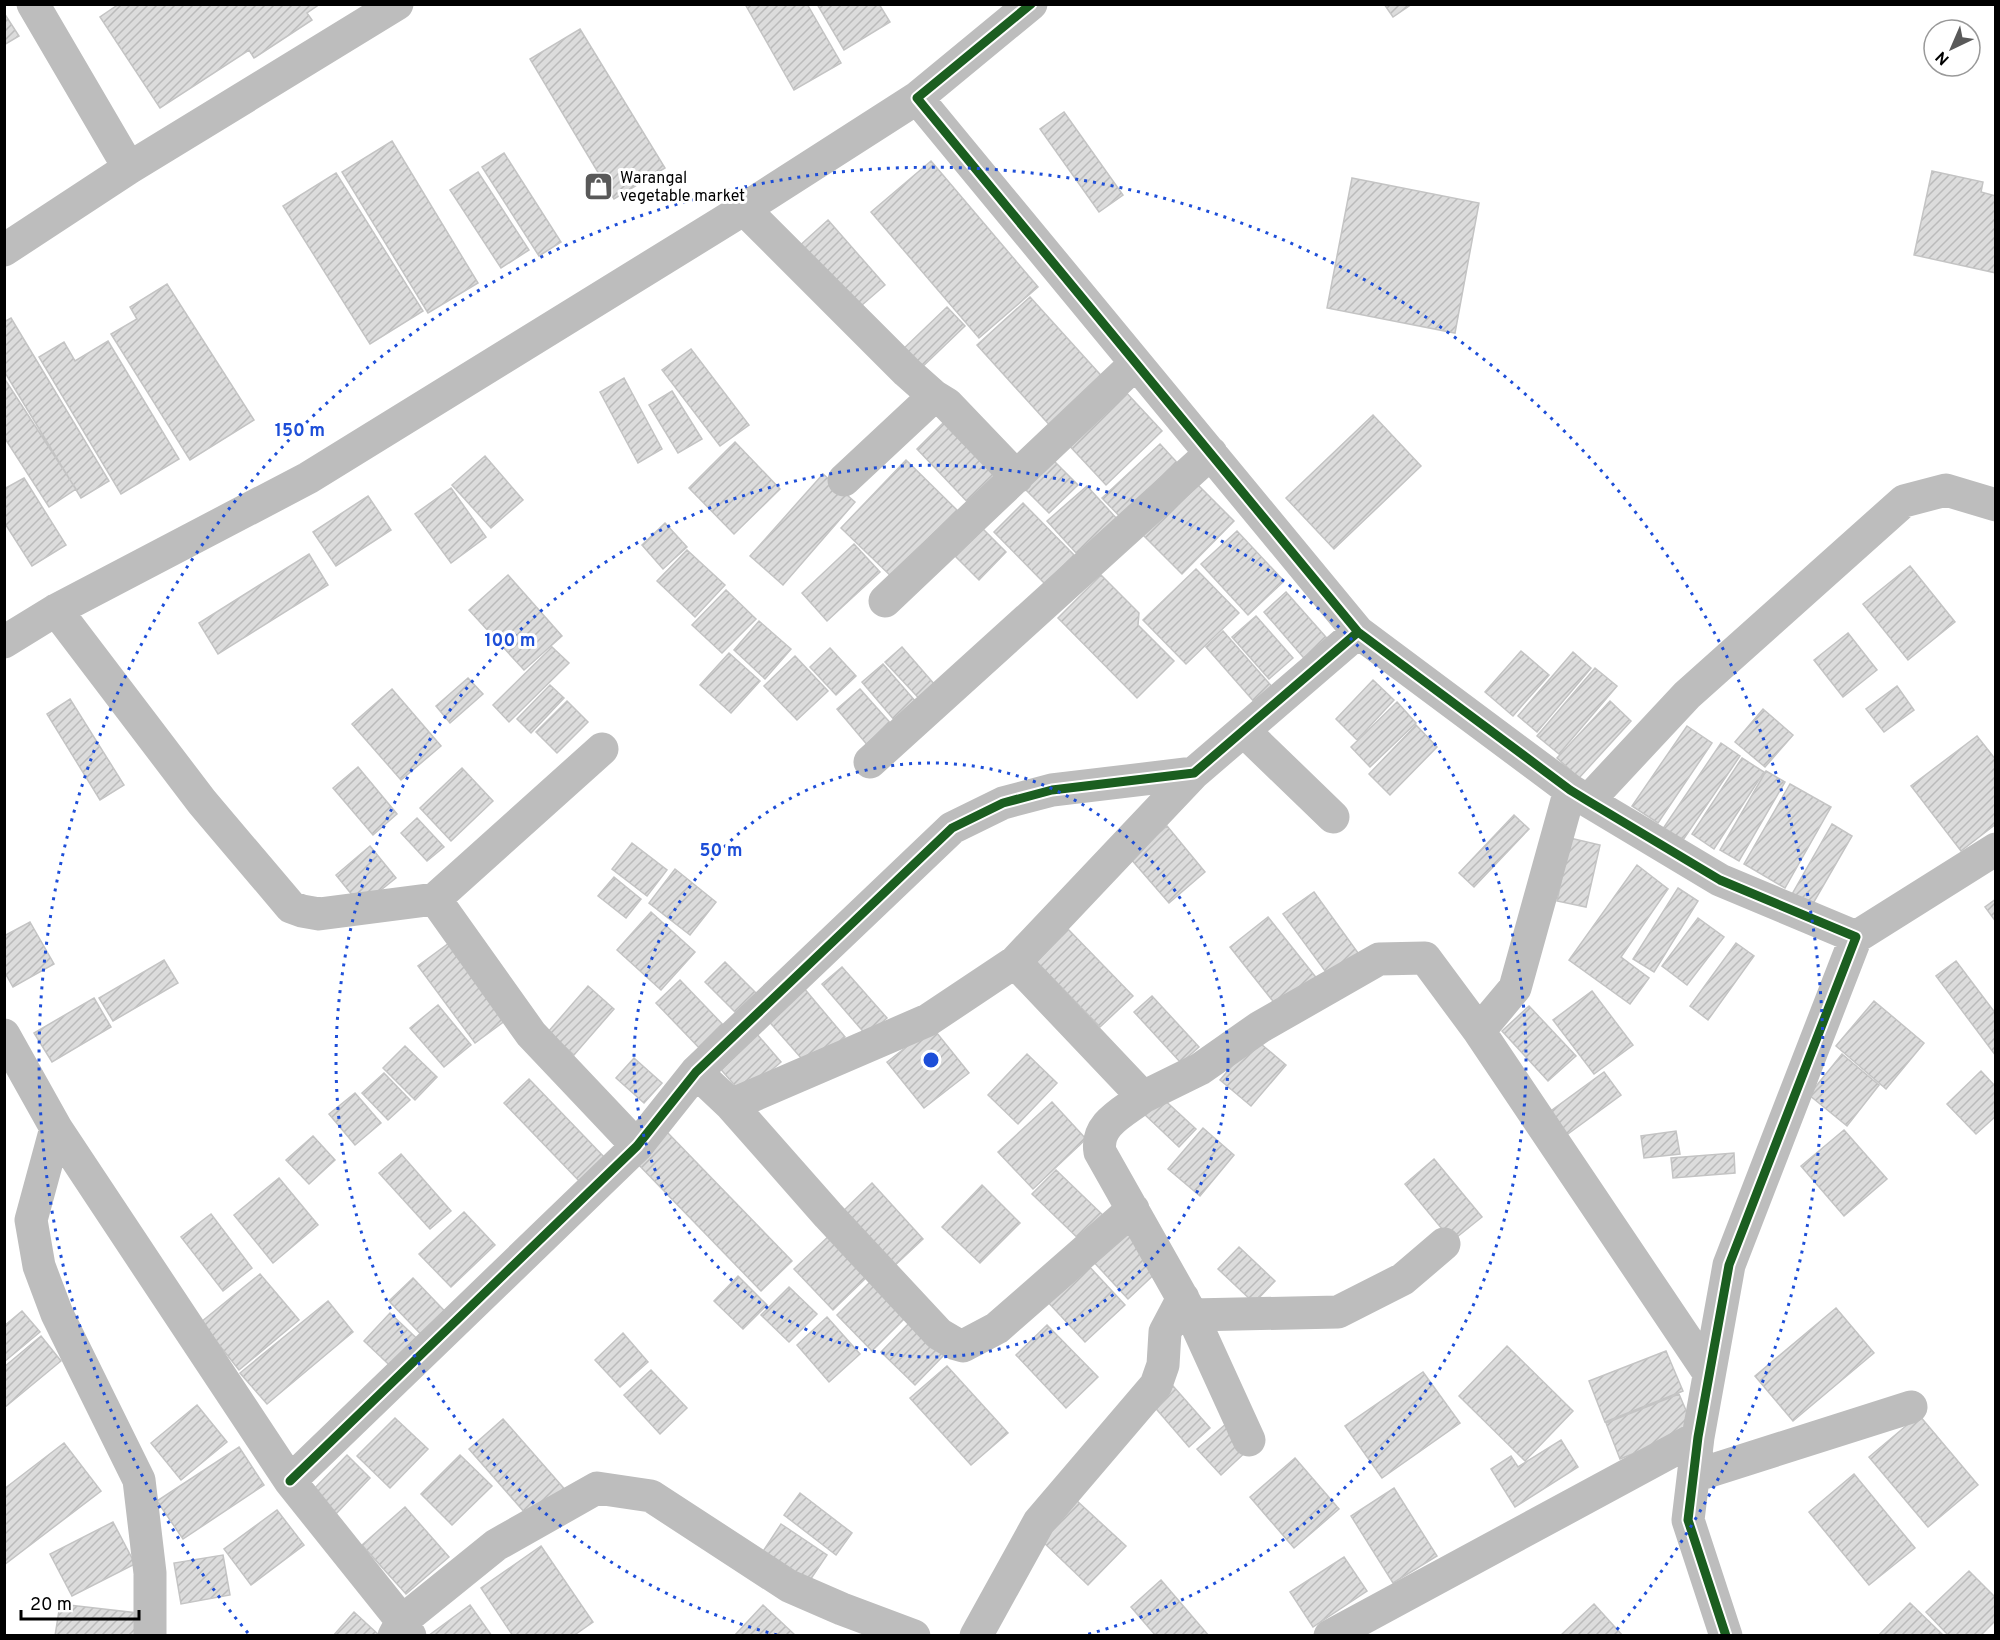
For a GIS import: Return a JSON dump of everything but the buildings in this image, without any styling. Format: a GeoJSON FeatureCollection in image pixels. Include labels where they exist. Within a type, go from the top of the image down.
{"type":"FeatureCollection","features":[{"type":"Feature","properties":{"kind":"street"},"geometry":{"type":"LineString","coordinates":[[33,4],[129,168]]}},
{"type":"Feature","properties":{"kind":"street"},"geometry":{"type":"LineString","coordinates":[[4,250],[129,168],[397,4]]}},
{"type":"Feature","properties":{"kind":"street"},"geometry":{"type":"LineString","coordinates":[[4,642],[56,610],[308,478],[744,209],[917,98],[1031,4]]}},
{"type":"Feature","properties":{"kind":"street"},"geometry":{"type":"LineString","coordinates":[[917,98],[1358,632],[1579,796],[1720,880],[1856,937]]}},
{"type":"Feature","properties":{"kind":"street"},"geometry":{"type":"LineString","coordinates":[[744,209],[907,372],[947,405],[1017,477]]}},
{"type":"Feature","properties":{"kind":"street"},"geometry":{"type":"LineString","coordinates":[[885,601],[1136,363]]}},
{"type":"Feature","properties":{"kind":"street"},"geometry":{"type":"LineString","coordinates":[[844,480],[934,396]]}},
{"type":"Feature","properties":{"kind":"street"},"geometry":{"type":"LineString","coordinates":[[870,762],[1211,453]]}},
{"type":"Feature","properties":{"kind":"street"},"geometry":{"type":"LineString","coordinates":[[1479,1031],[1515,988],[1579,796],[1687,695],[1904,501],[1946,490],[1995,505]]}},
{"type":"Feature","properties":{"kind":"street"},"geometry":{"type":"LineString","coordinates":[[56,610],[202,802],[291,907],[302,912],[318,914],[435,899],[602,749]]}},
{"type":"Feature","properties":{"kind":"street"},"geometry":{"type":"LineString","coordinates":[[731,1105],[928,1020],[1015,962],[1194,773],[1358,632]]}},
{"type":"Feature","properties":{"kind":"street"},"geometry":{"type":"LineString","coordinates":[[1244,731],[1333,817]]}},
{"type":"Feature","properties":{"kind":"street"},"geometry":{"type":"LineString","coordinates":[[290,1481],[638,1146],[696,1072],[952,828],[1003,803],[1052,790],[1194,773]]}},
{"type":"Feature","properties":{"kind":"street"},"geometry":{"type":"LineString","coordinates":[[1726,1635],[1688,1520],[1698,1437],[1729,1265],[1856,937],[1995,849]]}},
{"type":"Feature","properties":{"kind":"street"},"geometry":{"type":"LineString","coordinates":[[435,899],[531,1034],[638,1146]]}},
{"type":"Feature","properties":{"kind":"street"},"geometry":{"type":"LineString","coordinates":[[1249,1440],[1187,1306],[1100,1152],[1098,1140],[1105,1126],[1143,1097],[1200,1069],[1260,1027],[1380,959],[1425,958],[1479,1031],[1710,1373]]}},
{"type":"Feature","properties":{"kind":"street"},"geometry":{"type":"LineString","coordinates":[[1015,962],[1143,1097]]}},
{"type":"Feature","properties":{"kind":"street"},"geometry":{"type":"LineString","coordinates":[[4,1035],[56,1128],[290,1481],[402,1631],[496,1545],[597,1488],[651,1496],[789,1586],[842,1609],[914,1635]]}},
{"type":"Feature","properties":{"kind":"street"},"geometry":{"type":"LineString","coordinates":[[696,1072],[731,1105],[828,1215],[939,1334],[956,1344],[963,1346],[997,1328],[1133,1209]]}},
{"type":"Feature","properties":{"kind":"street"},"geometry":{"type":"LineString","coordinates":[[56,1128],[31,1220],[39,1266],[57,1314],[139,1480],[150,1573],[150,1635]]}},
{"type":"Feature","properties":{"kind":"street"},"geometry":{"type":"LineString","coordinates":[[1187,1306],[1338,1312],[1403,1279],[1444,1244]]}},
{"type":"Feature","properties":{"kind":"street"},"geometry":{"type":"LineString","coordinates":[[976,1635],[1039,1522],[1156,1385],[1163,1365],[1165,1332],[1187,1306]]}},
{"type":"Feature","properties":{"kind":"street"},"geometry":{"type":"LineString","coordinates":[[1694,1476],[1911,1407]]}},
{"type":"Feature","properties":{"kind":"street"},"geometry":{"type":"LineString","coordinates":[[1330,1635],[1698,1437]]}},
{"type":"Feature","properties":{"kind":"cycle path"},"geometry":{"type":"LineString","coordinates":[[1031,4],[917,98],[1358,632],[1570,790],[1720,880],[1856,937],[1729,1265],[1698,1437],[1688,1520],[1726,1636]]}},
{"type":"Feature","properties":{"kind":"cycle path"},"geometry":{"type":"LineString","coordinates":[[290,1481],[637,1146],[696,1072],[952,828],[1003,803],[1052,790],[1194,773],[1358,632]]}},
{"type":"Feature","properties":{"kind":"place","name":"Warangal vegetable market"},"geometry":{"type":"Point","coordinates":[599,186]}}]}
